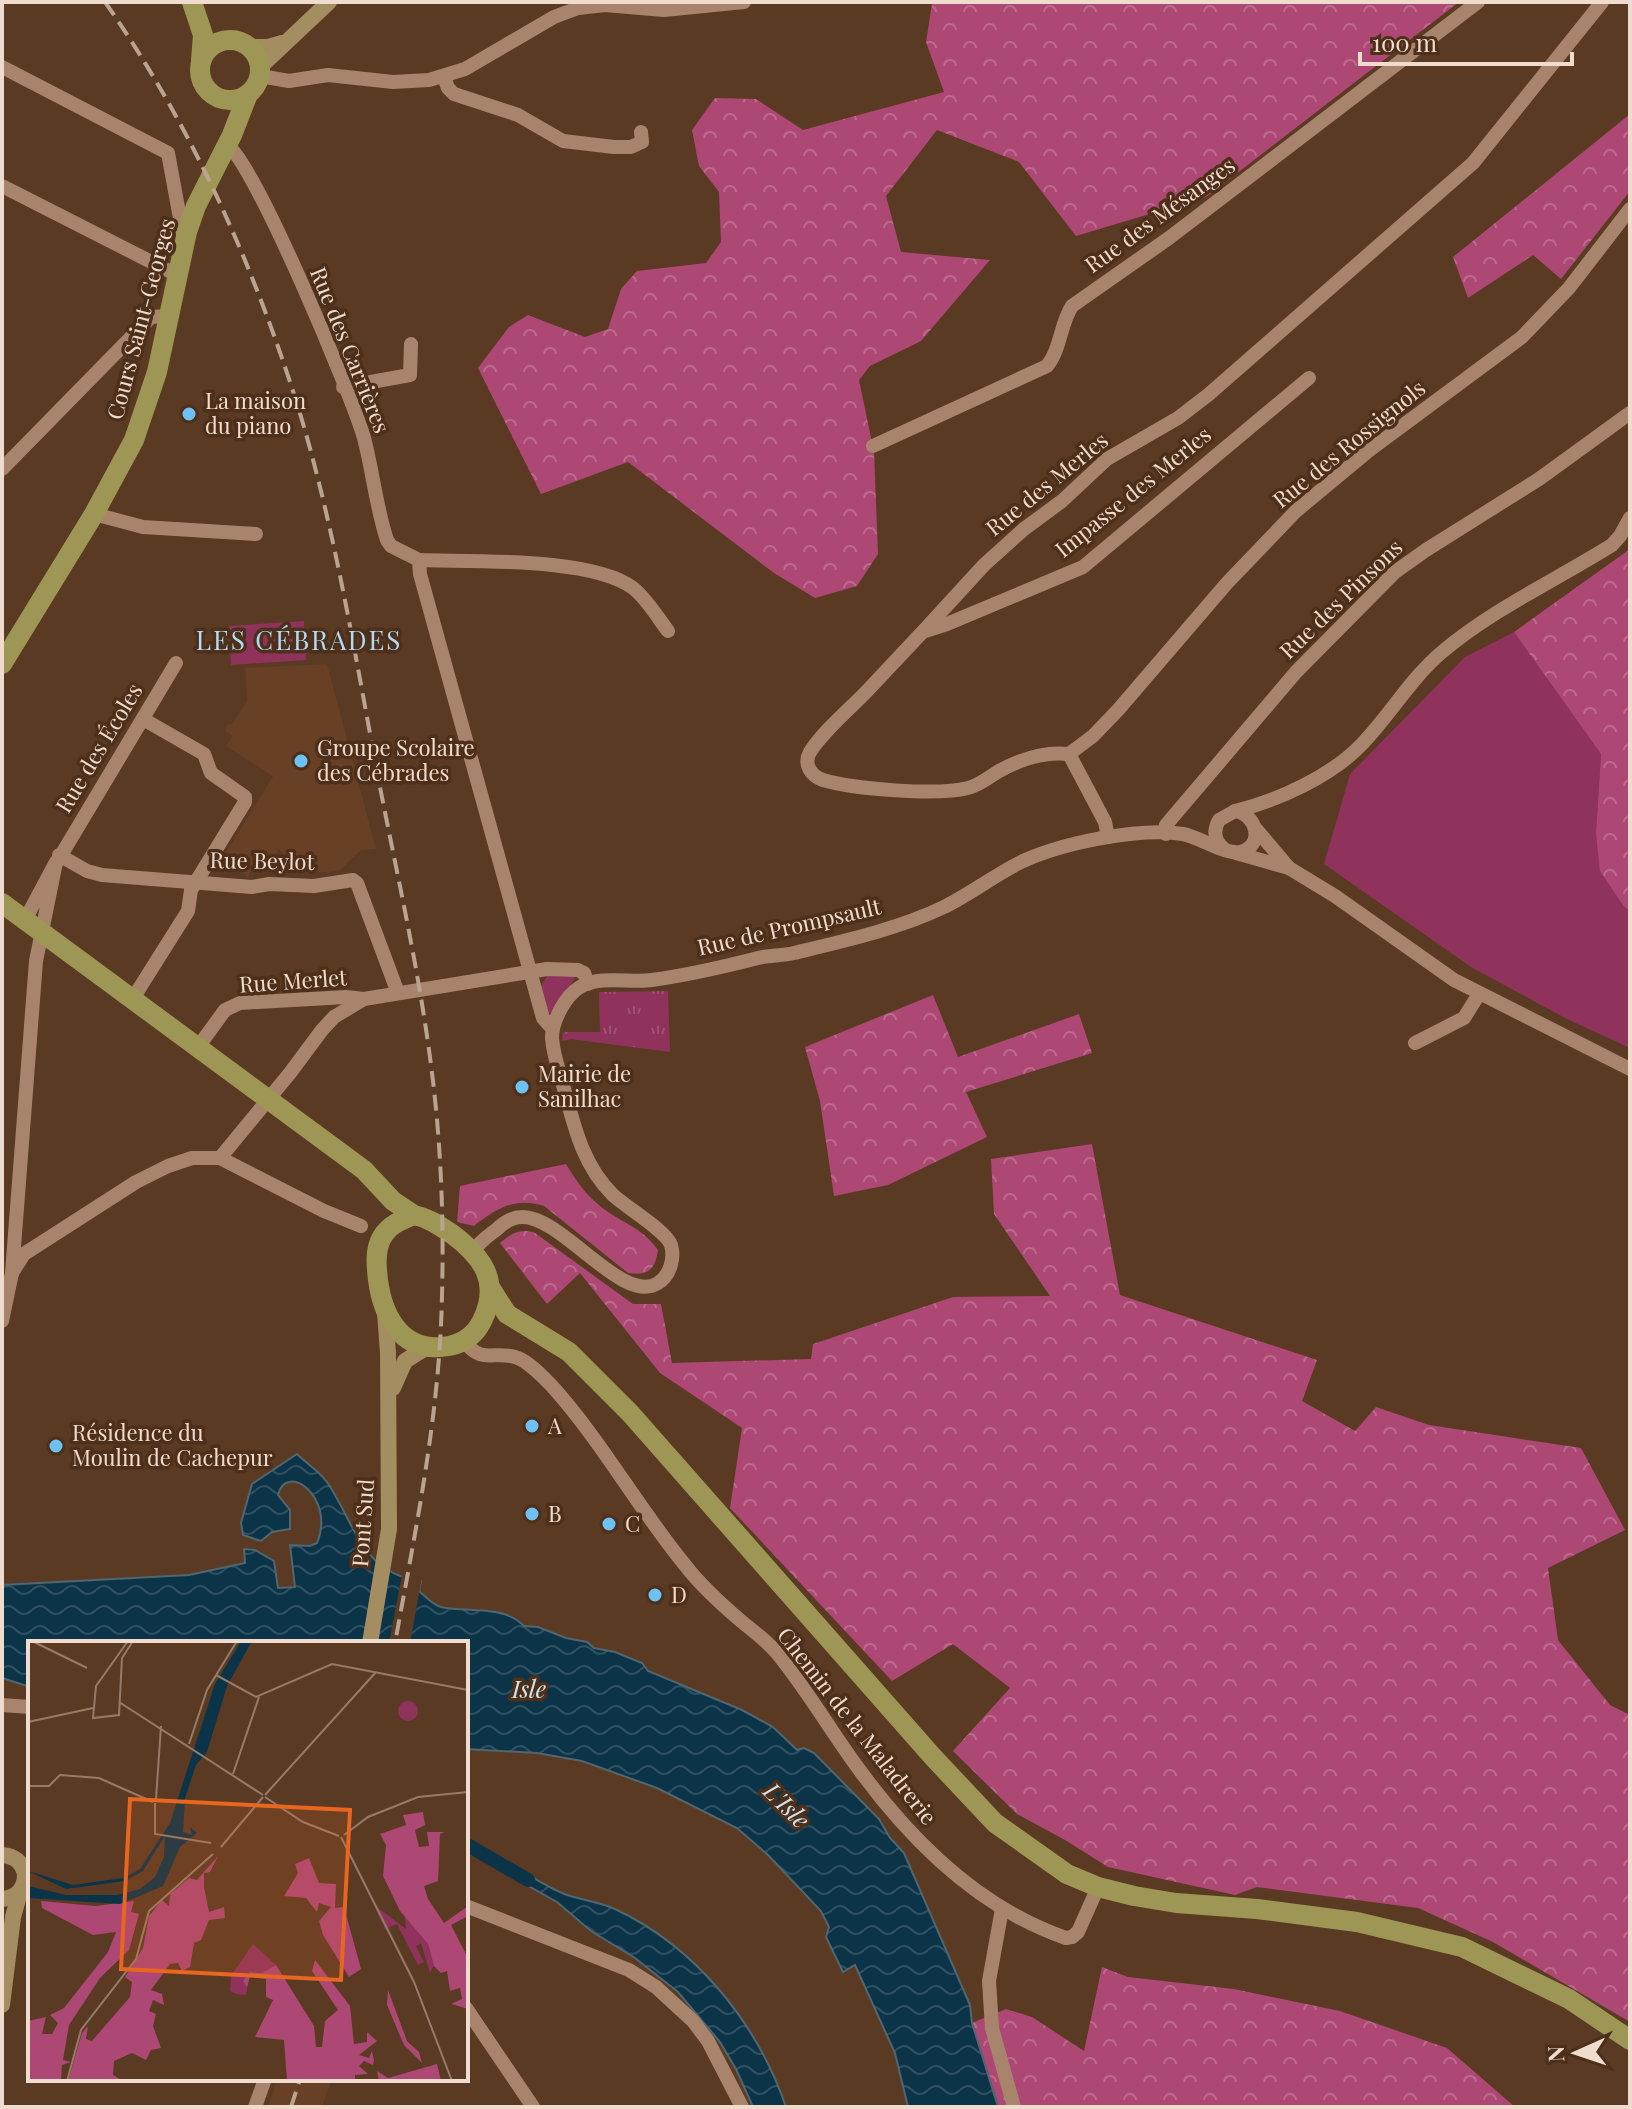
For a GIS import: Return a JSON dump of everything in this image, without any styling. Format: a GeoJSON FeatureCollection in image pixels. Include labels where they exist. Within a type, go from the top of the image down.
{"type":"FeatureCollection","features":[{"type":"Feature","properties":{"kind":"main road"},"geometry":{"type":"LineString","coordinates":[[193,2],[242,43],[260,71]]}},
{"type":"Feature","properties":{"kind":"main road"},"geometry":{"type":"LineString","coordinates":[[193,2],[203,35],[200,69],[204,85],[216,96],[232,99],[248,94],[260,71],[287,40],[329,2]]}},
{"type":"Feature","properties":{"kind":"main road"},"geometry":{"type":"LineString","coordinates":[[201,61],[218,42],[268,47],[287,40]]}},
{"type":"Feature","properties":{"kind":"main road","name":"Cours Saint-Georges"},"geometry":{"type":"LineString","coordinates":[[3,659],[94,514],[134,440],[147,408],[184,242],[196,206],[248,94]]}},
{"type":"Feature","properties":{"kind":"main road","name":"Cours Saint-Georges"},"geometry":{"type":"LineString","coordinates":[[216,96],[227,119],[226,147]]}},
{"type":"Feature","properties":{"kind":"main road"},"geometry":{"type":"LineString","coordinates":[[2,903],[364,1170],[393,1201],[414,1215],[436,1223],[474,1251],[483,1264],[491,1289],[507,1314],[569,1352],[630,1413],[933,1757],[995,1823],[1067,1874],[1098,1887],[1176,1903],[1357,1922],[1462,1947],[1569,1999],[1630,2040]]}},
{"type":"Feature","properties":{"kind":"main road"},"geometry":{"type":"LineString","coordinates":[[364,1170],[380,1200],[385,1222],[376,1257],[378,1285],[385,1313],[400,1333],[411,1341],[439,1348],[471,1335],[516,1331],[569,1352]]}},
{"type":"Feature","properties":{"kind":"main road"},"geometry":{"type":"LineString","coordinates":[[384,1233],[397,1222],[414,1215]]}},
{"type":"Feature","properties":{"kind":"main road"},"geometry":{"type":"LineString","coordinates":[[471,1335],[487,1311],[491,1289]]}},
{"type":"Feature","properties":{"kind":"main road","name":"Pont Sud"},"geometry":{"type":"LineString","coordinates":[[370,1641],[387,1551],[390,1505],[385,1313]]}},
{"type":"Feature","properties":{"kind":"main road","name":"Pont Sud"},"geometry":{"type":"LineString","coordinates":[[388,1405],[400,1367],[427,1347]]}},
{"type":"Feature","properties":{"kind":"main road"},"geometry":{"type":"LineString","coordinates":[[2,1855],[15,1858],[27,1868],[24,1888],[13,1917],[2,2004]]}},
{"type":"Feature","properties":{"kind":"main road"},"geometry":{"type":"LineString","coordinates":[[2,1899],[14,1896],[24,1888]]}},
{"type":"Feature","properties":{"kind":"main road"},"geometry":{"type":"LineString","coordinates":[[2,1942],[7,1982]]}},
{"type":"Feature","properties":{"kind":"street"},"geometry":{"type":"LineString","coordinates":[[260,71],[289,81],[328,75],[403,82],[444,77],[465,69],[554,17],[578,8],[605,5],[664,10],[744,2]]}},
{"type":"Feature","properties":{"kind":"street","name":"Rue des Mésanges"},"geometry":{"type":"LineString","coordinates":[[873,446],[1047,366],[1053,359],[1064,318],[1072,306],[1169,238],[1478,2]]}},
{"type":"Feature","properties":{"kind":"street","name":"Rue des Merles"},"geometry":{"type":"LineString","coordinates":[[1069,754],[1042,754],[1011,765],[970,788],[949,791],[841,783],[813,775],[808,768],[810,752],[984,565],[1024,529],[1062,501],[1107,459],[1178,418],[1208,395],[1473,163],[1602,2]]}},
{"type":"Feature","properties":{"kind":"street"},"geometry":{"type":"LineString","coordinates":[[2,67],[168,153],[184,242]]}},
{"type":"Feature","properties":{"kind":"street"},"geometry":{"type":"LineString","coordinates":[[444,77],[454,94],[518,115],[563,141],[595,147],[631,147],[642,142],[641,132]]}},
{"type":"Feature","properties":{"kind":"street","name":"Rue des Carrières"},"geometry":{"type":"LineString","coordinates":[[226,147],[240,156],[263,199],[343,387],[363,437],[387,540],[391,546],[419,560]]}},
{"type":"Feature","properties":{"kind":"street"},"geometry":{"type":"LineString","coordinates":[[2,186],[177,275]]}},
{"type":"Feature","properties":{"kind":"street","name":"Rue des Rossignols"},"geometry":{"type":"LineString","coordinates":[[1069,754],[1093,736],[1118,710],[1227,583],[1296,511],[1367,452],[1522,337],[1569,288],[1630,209]]}},
{"type":"Feature","properties":{"kind":"street"},"geometry":{"type":"LineString","coordinates":[[2,469],[151,317],[169,316]]}},
{"type":"Feature","properties":{"kind":"street"},"geometry":{"type":"LineString","coordinates":[[343,387],[410,375],[411,344]]}},
{"type":"Feature","properties":{"kind":"street","name":"Impasse des Merles"},"geometry":{"type":"LineString","coordinates":[[924,631],[1083,567],[1309,378]]}},
{"type":"Feature","properties":{"kind":"street","name":"Rue des Pinsons"},"geometry":{"type":"LineString","coordinates":[[1174,834],[1166,825],[1296,672],[1395,572],[1539,479],[1630,413]]}},
{"type":"Feature","properties":{"kind":"street"},"geometry":{"type":"LineString","coordinates":[[94,514],[143,527],[256,534]]}},
{"type":"Feature","properties":{"kind":"street"},"geometry":{"type":"LineString","coordinates":[[1266,802],[1252,844],[1230,851],[1216,839],[1219,820],[1313,781],[1350,756],[1440,654],[1489,618],[1612,545],[1630,518]]}},
{"type":"Feature","properties":{"kind":"street"},"geometry":{"type":"LineString","coordinates":[[552,1028],[543,1018],[424,589],[419,560],[572,567],[634,589],[668,631]]}},
{"type":"Feature","properties":{"kind":"street","name":"Rue des Écoles"},"geometry":{"type":"LineString","coordinates":[[58,859],[176,663]]}},
{"type":"Feature","properties":{"kind":"street"},"geometry":{"type":"LineString","coordinates":[[132,1000],[188,911],[196,882],[245,802],[245,797],[211,773],[204,754],[143,719]]}},
{"type":"Feature","properties":{"kind":"street"},"geometry":{"type":"LineString","coordinates":[[1069,754],[1105,822],[1108,837]]}},
{"type":"Feature","properties":{"kind":"street"},"geometry":{"type":"LineString","coordinates":[[1235,811],[1247,815],[1255,828]]}},
{"type":"Feature","properties":{"kind":"street","name":"Rue de Prompsault"},"geometry":{"type":"LineString","coordinates":[[364,999],[530,970],[578,970],[584,973],[588,984],[653,980],[676,974],[708,972],[761,957],[792,954],[943,907],[1022,862],[1048,852],[1108,837],[1174,834],[1219,820]]}},
{"type":"Feature","properties":{"kind":"street","name":"Rue de Prompsault"},"geometry":{"type":"LineString","coordinates":[[1255,828],[1289,868]]}},
{"type":"Feature","properties":{"kind":"street","name":"Rue de Prompsault"},"geometry":{"type":"LineString","coordinates":[[1174,834],[1289,868],[1335,896],[1454,980],[1630,1069]]}},
{"type":"Feature","properties":{"kind":"street"},"geometry":{"type":"LineString","coordinates":[[25,920],[58,859]]}},
{"type":"Feature","properties":{"kind":"street"},"geometry":{"type":"LineString","coordinates":[[2,1321],[12,1273],[8,1226],[36,961],[58,859]]}},
{"type":"Feature","properties":{"kind":"street","name":"Rue Beylot"},"geometry":{"type":"LineString","coordinates":[[58,859],[102,875],[252,887],[269,884],[314,886],[353,880],[357,883],[398,993]]}},
{"type":"Feature","properties":{"kind":"street"},"geometry":{"type":"LineString","coordinates":[[474,1251],[501,1225],[512,1218],[524,1216],[540,1221],[622,1281],[648,1287],[658,1284],[667,1274],[672,1262],[671,1244],[661,1231],[629,1210],[594,1174],[580,1145],[552,1044],[552,1028],[575,992],[588,984]]}},
{"type":"Feature","properties":{"kind":"street"},"geometry":{"type":"LineString","coordinates":[[1415,1043],[1464,1018],[1479,994]]}},
{"type":"Feature","properties":{"kind":"street","name":"Rue Merlet"},"geometry":{"type":"LineString","coordinates":[[198,1047],[225,1010],[240,1003],[346,997],[364,999]]}},
{"type":"Feature","properties":{"kind":"street"},"geometry":{"type":"LineString","coordinates":[[220,1158],[334,1017],[364,999]]}},
{"type":"Feature","properties":{"kind":"street"},"geometry":{"type":"LineString","coordinates":[[12,1273],[24,1254],[136,1182],[192,1158],[220,1158],[324,1211],[361,1226]]}},
{"type":"Feature","properties":{"kind":"street","name":"Chemin de la Maladrerie"},"geometry":{"type":"LineString","coordinates":[[471,1335],[473,1353],[519,1358],[552,1386],[685,1566],[718,1601],[774,1650],[904,1827],[974,1889],[1002,1909],[1066,1938],[1078,1932],[1098,1887]]}},
{"type":"Feature","properties":{"kind":"street"},"geometry":{"type":"LineString","coordinates":[[2,1705],[28,1707]]}},
{"type":"Feature","properties":{"kind":"street"},"geometry":{"type":"LineString","coordinates":[[468,1907],[629,1970],[656,1987],[693,2021],[708,2041],[742,2107]]}},
{"type":"Feature","properties":{"kind":"street"},"geometry":{"type":"LineString","coordinates":[[1002,1909],[989,1981],[997,2052],[1014,2107]]}},
{"type":"Feature","properties":{"kind":"street"},"geometry":{"type":"LineString","coordinates":[[468,2011],[533,2107]]}},
{"type":"Feature","properties":{"kind":"street"},"geometry":{"type":"LineString","coordinates":[[255,2107],[264,2081]]}},
{"type":"Feature","properties":{"kind":"shaded area","name":"Groupe Scolaire des Cébrades"},"geometry":{"type":"Polygon","coordinates":[[[327,664],[376,849],[361,850],[341,869],[328,873],[302,869],[290,863],[279,849],[273,858],[267,854],[248,877],[221,861],[273,776],[226,746],[233,736],[224,730],[228,724],[232,725],[247,701],[245,668],[327,664]]]}},
{"type":"Feature","properties":{"kind":"shaded area"},"geometry":{"type":"Polygon","coordinates":[[[276,2081],[331,2081],[322,2107],[268,2107],[276,2081]]]}},
{"type":"Feature","properties":{"kind":"green space"},"geometry":{"type":"Polygon","coordinates":[[[1459,2],[1206,197],[1076,236],[1019,162],[937,130],[886,196],[901,252],[990,260],[921,341],[870,366],[859,380],[874,452],[878,554],[857,586],[815,598],[774,573],[628,462],[541,494],[478,368],[509,327],[528,315],[585,337],[608,329],[621,289],[637,271],[706,263],[721,242],[719,192],[699,166],[692,130],[715,98],[756,99],[803,130],[944,92],[926,42],[932,4],[1459,2]]]}},
{"type":"Feature","properties":{"kind":"green space"},"geometry":{"type":"Polygon","coordinates":[[[1630,114],[1630,191],[1561,279],[1533,255],[1468,298],[1453,257],[1630,114]]]}},
{"type":"Feature","properties":{"kind":"green space"},"geometry":{"type":"Polygon","coordinates":[[[1630,549],[1630,910],[1625,908],[1600,871],[1596,833],[1601,754],[1514,632],[1630,549]]]}},
{"type":"Feature","properties":{"kind":"green space"},"geometry":{"type":"Polygon","coordinates":[[[304,621],[306,660],[231,665],[229,626],[304,621]]]}},
{"type":"Feature","properties":{"kind":"green space"},"geometry":{"type":"Polygon","coordinates":[[[1514,632],[1601,754],[1596,833],[1625,908],[1630,910],[1630,1048],[1567,1019],[1471,967],[1324,864],[1350,774],[1465,657],[1514,632]]]}},
{"type":"Feature","properties":{"kind":"green space"},"geometry":{"type":"Polygon","coordinates":[[[548,975],[570,975],[575,978],[551,1014],[546,1011],[540,987],[548,975]]]}},
{"type":"Feature","properties":{"kind":"green space"},"geometry":{"type":"Polygon","coordinates":[[[668,991],[670,1052],[571,1039],[562,1041],[563,1032],[600,1032],[599,992],[668,991]]]}},
{"type":"Feature","properties":{"kind":"green space"},"geometry":{"type":"Polygon","coordinates":[[[933,995],[958,1057],[1079,1014],[1092,1053],[966,1092],[987,1137],[888,1185],[834,1196],[820,1101],[805,1047],[933,995]]]}},
{"type":"Feature","properties":{"kind":"green space"},"geometry":{"type":"Polygon","coordinates":[[[1092,1144],[1120,1295],[1317,1360],[1302,1401],[1355,1431],[1376,1407],[1429,1425],[1581,1448],[1625,1530],[1548,1568],[1558,1640],[1610,1705],[1630,1715],[1630,2022],[1493,1942],[1418,1908],[1257,1887],[1235,1895],[1108,1867],[1017,1814],[953,1751],[1010,1688],[953,1644],[892,1681],[730,1508],[742,1428],[660,1373],[580,1273],[547,1304],[500,1243],[516,1232],[535,1233],[633,1304],[661,1304],[672,1363],[811,1359],[813,1344],[953,1297],[1050,1296],[994,1214],[991,1159],[1092,1144]]]}},
{"type":"Feature","properties":{"kind":"green space"},"geometry":{"type":"Polygon","coordinates":[[[566,1164],[595,1202],[641,1232],[658,1250],[649,1270],[628,1273],[544,1206],[515,1204],[499,1209],[474,1226],[457,1222],[460,1186],[566,1164]]]}},
{"type":"Feature","properties":{"kind":"green space"},"geometry":{"type":"Polygon","coordinates":[[[1102,1967],[1128,1977],[1234,1989],[1340,2011],[1447,2048],[1515,2107],[999,2107],[972,2023],[1006,2009],[1032,2017],[1084,2051],[1102,1967]]]}},
{"type":"Feature","properties":{"kind":"water","name":"Isle"},"geometry":{"type":"Polygon","coordinates":[[[297,1454],[326,1481],[363,1546],[374,1559],[402,1577],[421,1581],[419,1591],[435,1604],[451,1609],[495,1612],[524,1626],[538,1627],[587,1642],[594,1648],[615,1652],[642,1663],[648,1671],[742,1710],[773,1727],[797,1750],[804,1748],[814,1753],[879,1819],[904,1853],[970,2005],[972,2023],[998,2107],[908,2107],[895,2053],[855,1965],[843,1972],[826,1937],[829,1927],[821,1911],[768,1855],[737,1828],[657,1788],[582,1761],[537,1753],[468,1749],[468,1641],[28,1641],[28,1686],[2,1678],[2,1585],[189,1575],[245,1563],[244,1549],[255,1550],[274,1561],[278,1588],[295,1587],[290,1545],[310,1546],[317,1543],[321,1526],[315,1499],[299,1483],[283,1485],[278,1495],[290,1510],[290,1529],[272,1532],[261,1541],[243,1535],[241,1523],[252,1484],[297,1454]]]}},
{"type":"Feature","properties":{"kind":"water"},"geometry":{"type":"Polygon","coordinates":[[[514,1867],[562,1893],[615,1909],[672,1944],[697,1966],[741,2017],[774,2076],[786,2107],[753,2107],[720,2042],[678,1992],[635,1958],[591,1931],[557,1902],[509,1875],[514,1867]]]}},
{"type":"Feature","properties":{"kind":"pier"},"geometry":{"type":"Polygon","coordinates":[[[402,1575],[422,1577],[410,1641],[389,1641],[402,1575]]]}},
{"type":"Feature","properties":{"kind":"waterway"},"geometry":{"type":"LineString","coordinates":[[468,1845],[528,1880]]}},
{"type":"Feature","properties":{"kind":"railway"},"geometry":{"type":"LineString","coordinates":[[105,2],[166,98],[218,198],[262,303],[299,410],[335,550],[408,925],[434,1094],[442,1209],[442,1295],[432,1426],[395,1641]]}},
{"type":"Feature","properties":{"kind":"railway"},"geometry":{"type":"LineString","coordinates":[[291,2107],[299,2081]]}},
{"type":"Feature","properties":{"kind":"place","name":"La maison du piano"},"geometry":{"type":"Point","coordinates":[189,414]}},
{"type":"Feature","properties":{"kind":"place","name":"Groupe Scolaire des Cébrades"},"geometry":{"type":"Point","coordinates":[301,761]}},
{"type":"Feature","properties":{"kind":"place","name":"Mairie de Sanilhac"},"geometry":{"type":"Point","coordinates":[522,1087]}},
{"type":"Feature","properties":{"kind":"place","name":"A"},"geometry":{"type":"Point","coordinates":[532,1426]}},
{"type":"Feature","properties":{"kind":"place","name":"Résidence du Moulin de Cachepur"},"geometry":{"type":"Point","coordinates":[56,1446]}},
{"type":"Feature","properties":{"kind":"place","name":"B"},"geometry":{"type":"Point","coordinates":[532,1514]}},
{"type":"Feature","properties":{"kind":"place","name":"C"},"geometry":{"type":"Point","coordinates":[609,1524]}},
{"type":"Feature","properties":{"kind":"place","name":"D"},"geometry":{"type":"Point","coordinates":[655,1595]}},
{"type":"Feature","properties":{"kind":"district","name":"LES CÉBRADES"},"geometry":{"type":"Point","coordinates":[299,641]}},
{"type":"Feature","properties":{"kind":"water label","name":"L'Isle"},"geometry":{"type":"Point","coordinates":[786,1806]}}]}
